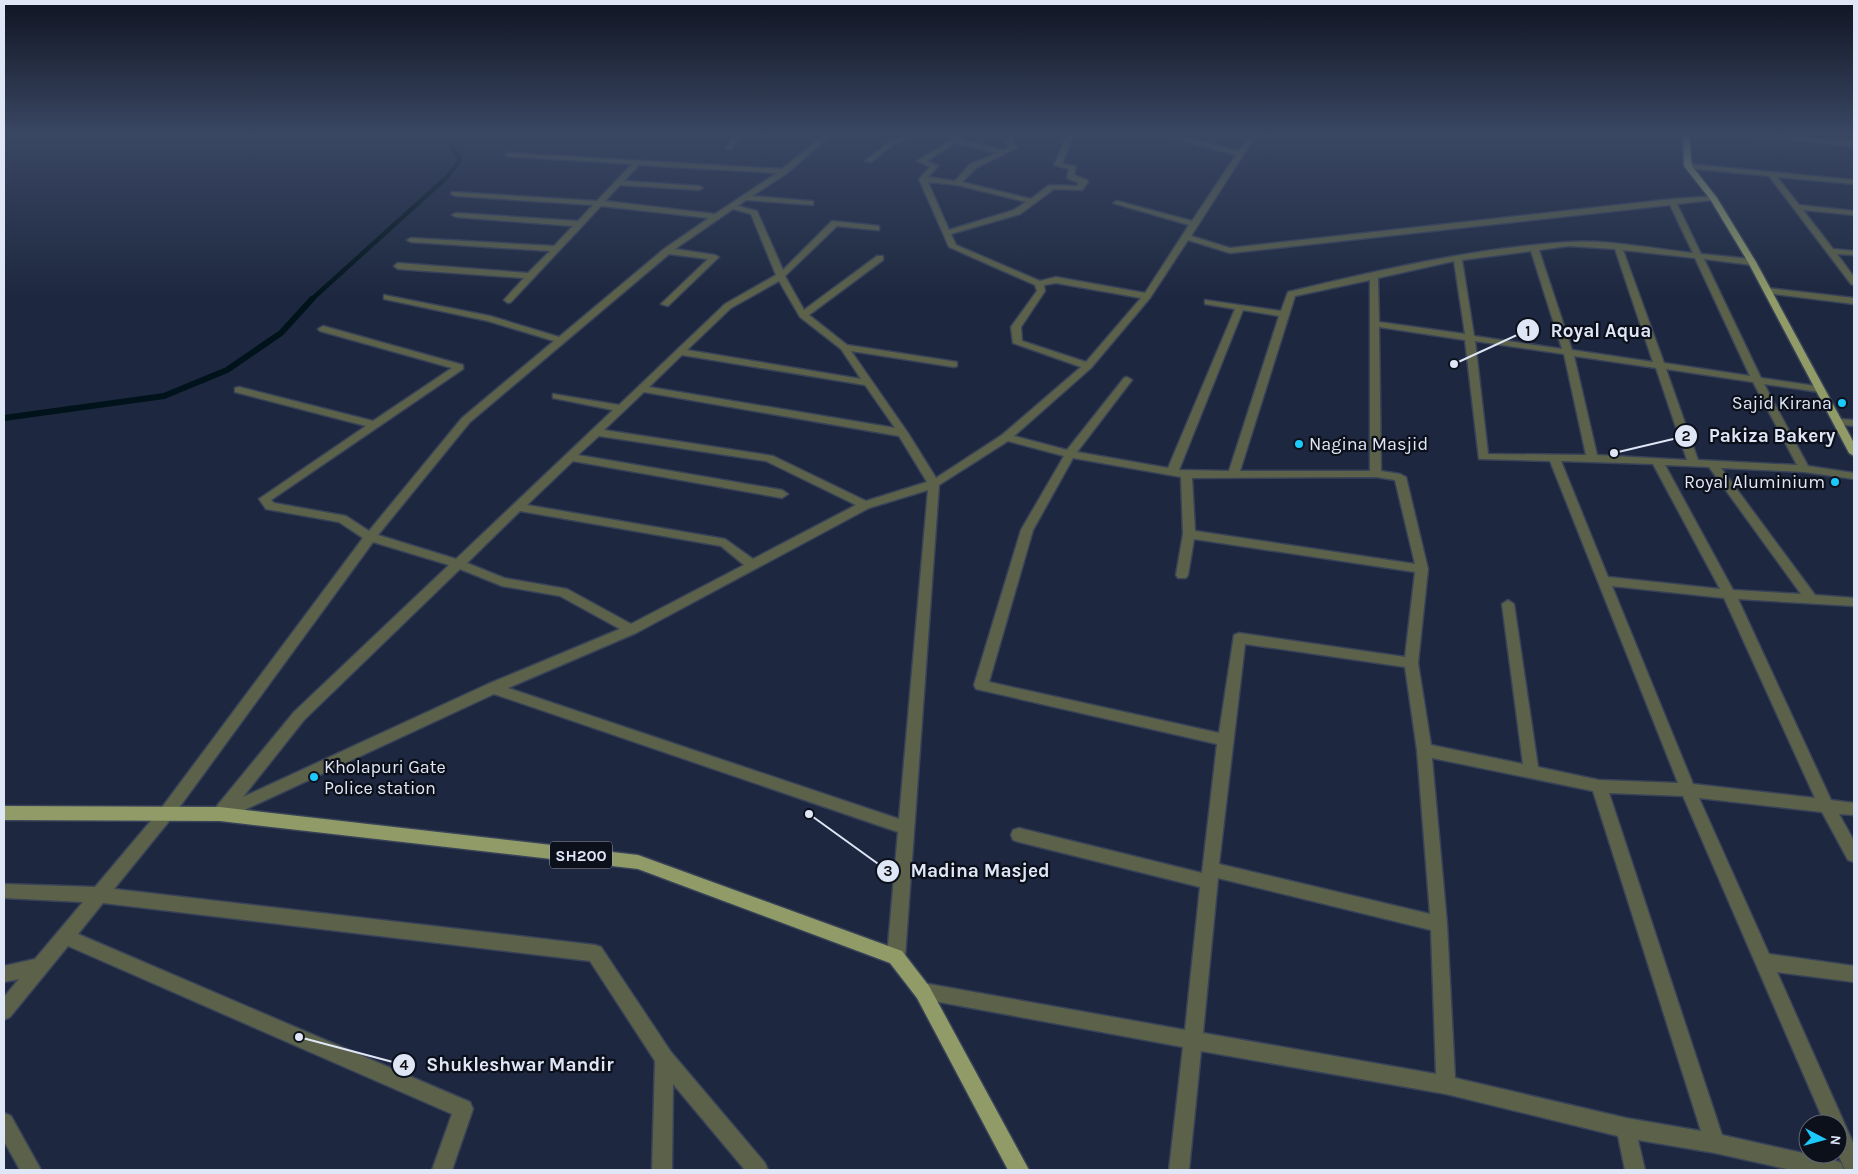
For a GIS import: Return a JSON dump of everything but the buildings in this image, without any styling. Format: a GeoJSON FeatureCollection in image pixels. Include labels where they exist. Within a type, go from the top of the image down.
{"type":"FeatureCollection","features":[{"type":"Feature","properties":{"kind":"main road"},"geometry":{"type":"LineString","coordinates":[[1707,190],[1752,262],[1854,453]]}},
{"type":"Feature","properties":{"kind":"main road","name":"SH200"},"geometry":{"type":"LineString","coordinates":[[4,813],[220,814],[638,862],[896,957]]}},
{"type":"Feature","properties":{"kind":"main road"},"geometry":{"type":"LineString","coordinates":[[896,957],[923,992],[1019,1170]]}},
{"type":"Feature","properties":{"kind":"street"},"geometry":{"type":"LineString","coordinates":[[508,300],[611,190]]}},
{"type":"Feature","properties":{"kind":"street"},"geometry":{"type":"LineString","coordinates":[[4,1011],[165,815],[370,537],[466,420],[667,251],[716,216],[758,190]]}},
{"type":"Feature","properties":{"kind":"street"},"geometry":{"type":"LineString","coordinates":[[928,190],[953,247],[1039,284],[1056,280],[1148,296]]}},
{"type":"Feature","properties":{"kind":"street"},"geometry":{"type":"LineString","coordinates":[[985,190],[1031,201]]}},
{"type":"Feature","properties":{"kind":"street"},"geometry":{"type":"LineString","coordinates":[[947,233],[1016,212],[1049,190]]}},
{"type":"Feature","properties":{"kind":"street"},"geometry":{"type":"LineString","coordinates":[[220,814],[493,688],[631,630],[751,564],[865,505],[934,484],[1006,437],[1088,366],[1148,296],[1216,190]]}},
{"type":"Feature","properties":{"kind":"street"},"geometry":{"type":"LineString","coordinates":[[1784,190],[1854,282]]}},
{"type":"Feature","properties":{"kind":"street"},"geometry":{"type":"LineString","coordinates":[[455,194],[599,202],[716,216]]}},
{"type":"Feature","properties":{"kind":"street"},"geometry":{"type":"LineString","coordinates":[[746,198],[810,203]]}},
{"type":"Feature","properties":{"kind":"street"},"geometry":{"type":"LineString","coordinates":[[1186,237],[1230,251],[1713,198]]}},
{"type":"Feature","properties":{"kind":"street"},"geometry":{"type":"LineString","coordinates":[[1672,201],[1756,380],[1804,469]]}},
{"type":"Feature","properties":{"kind":"street"},"geometry":{"type":"LineString","coordinates":[[1116,203],[1193,224]]}},
{"type":"Feature","properties":{"kind":"street"},"geometry":{"type":"LineString","coordinates":[[733,206],[754,213],[781,276],[803,315],[844,347],[903,433],[934,484],[896,957]]}},
{"type":"Feature","properties":{"kind":"street"},"geometry":{"type":"LineString","coordinates":[[1797,207],[1854,212]]}},
{"type":"Feature","properties":{"kind":"street"},"geometry":{"type":"LineString","coordinates":[[456,215],[580,224]]}},
{"type":"Feature","properties":{"kind":"street"},"geometry":{"type":"LineString","coordinates":[[220,814],[299,716],[728,306],[781,276],[835,223],[876,228]]}},
{"type":"Feature","properties":{"kind":"street"},"geometry":{"type":"LineString","coordinates":[[411,240],[556,249]]}},
{"type":"Feature","properties":{"kind":"street"},"geometry":{"type":"LineString","coordinates":[[1233,475],[1291,294],[1458,258],[1569,244],[1618,247],[1752,262]]}},
{"type":"Feature","properties":{"kind":"street"},"geometry":{"type":"LineString","coordinates":[[1534,247],[1568,352],[1592,458]]}},
{"type":"Feature","properties":{"kind":"street"},"geometry":{"type":"LineString","coordinates":[[1618,247],[1694,464]]}},
{"type":"Feature","properties":{"kind":"street"},"geometry":{"type":"LineString","coordinates":[[665,304],[715,257],[667,251]]}},
{"type":"Feature","properties":{"kind":"street"},"geometry":{"type":"LineString","coordinates":[[1830,251],[1854,253]]}},
{"type":"Feature","properties":{"kind":"street"},"geometry":{"type":"LineString","coordinates":[[803,315],[880,258]]}},
{"type":"Feature","properties":{"kind":"street"},"geometry":{"type":"LineString","coordinates":[[1458,258],[1470,339],[1483,457],[1555,460],[1592,458],[1658,463],[1804,469],[1854,476]]}},
{"type":"Feature","properties":{"kind":"street"},"geometry":{"type":"LineString","coordinates":[[398,266],[531,276]]}},
{"type":"Feature","properties":{"kind":"street"},"geometry":{"type":"LineString","coordinates":[[1374,276],[1376,474]]}},
{"type":"Feature","properties":{"kind":"street"},"geometry":{"type":"LineString","coordinates":[[1039,284],[1041,291],[1016,327],[1018,342],[1088,366]]}},
{"type":"Feature","properties":{"kind":"street"},"geometry":{"type":"LineString","coordinates":[[1768,291],[1854,301]]}},
{"type":"Feature","properties":{"kind":"street"},"geometry":{"type":"LineString","coordinates":[[387,298],[490,319],[562,341]]}},
{"type":"Feature","properties":{"kind":"street"},"geometry":{"type":"LineString","coordinates":[[1208,302],[1285,314]]}},
{"type":"Feature","properties":{"kind":"street"},"geometry":{"type":"LineString","coordinates":[[1172,473],[1240,307]]}},
{"type":"Feature","properties":{"kind":"street"},"geometry":{"type":"LineString","coordinates":[[1375,324],[1819,390]]}},
{"type":"Feature","properties":{"kind":"street"},"geometry":{"type":"LineString","coordinates":[[324,329],[460,367],[265,499],[270,506],[342,519],[370,537],[459,564],[502,582],[563,592],[631,630]]}},
{"type":"Feature","properties":{"kind":"street"},"geometry":{"type":"LineString","coordinates":[[844,347],[954,364]]}},
{"type":"Feature","properties":{"kind":"street"},"geometry":{"type":"LineString","coordinates":[[680,352],[869,383]]}},
{"type":"Feature","properties":{"kind":"street"},"geometry":{"type":"LineString","coordinates":[[1127,380],[1070,454],[1027,530],[981,685],[1224,740]]}},
{"type":"Feature","properties":{"kind":"street"},"geometry":{"type":"LineString","coordinates":[[641,389],[903,433]]}},
{"type":"Feature","properties":{"kind":"street"},"geometry":{"type":"LineString","coordinates":[[239,390],[374,425]]}},
{"type":"Feature","properties":{"kind":"street"},"geometry":{"type":"LineString","coordinates":[[557,396],[621,408]]}},
{"type":"Feature","properties":{"kind":"street"},"geometry":{"type":"LineString","coordinates":[[1839,422],[1854,423]]}},
{"type":"Feature","properties":{"kind":"street"},"geometry":{"type":"LineString","coordinates":[[596,432],[769,458],[865,505]]}},
{"type":"Feature","properties":{"kind":"street"},"geometry":{"type":"LineString","coordinates":[[1006,437],[1070,454],[1186,475],[1376,474],[1400,476],[1422,569],[1411,663],[1424,750],[1439,924],[1446,1085]]}},
{"type":"Feature","properties":{"kind":"street"},"geometry":{"type":"LineString","coordinates":[[570,457],[782,494]]}},
{"type":"Feature","properties":{"kind":"street"},"geometry":{"type":"LineString","coordinates":[[1555,460],[1606,581],[1688,790],[1831,1114]]}},
{"type":"Feature","properties":{"kind":"street"},"geometry":{"type":"LineString","coordinates":[[1658,463],[1729,594],[1826,805],[1854,855]]}},
{"type":"Feature","properties":{"kind":"street"},"geometry":{"type":"LineString","coordinates":[[1713,465],[1811,599]]}},
{"type":"Feature","properties":{"kind":"street"},"geometry":{"type":"LineString","coordinates":[[1182,575],[1189,534],[1186,475]]}},
{"type":"Feature","properties":{"kind":"street"},"geometry":{"type":"LineString","coordinates":[[518,507],[725,543],[751,564]]}},
{"type":"Feature","properties":{"kind":"street"},"geometry":{"type":"LineString","coordinates":[[1189,534],[1422,569]]}},
{"type":"Feature","properties":{"kind":"street"},"geometry":{"type":"LineString","coordinates":[[1606,581],[1729,594],[1854,602]]}},
{"type":"Feature","properties":{"kind":"street"},"geometry":{"type":"LineString","coordinates":[[1508,604],[1531,772]]}},
{"type":"Feature","properties":{"kind":"street"},"geometry":{"type":"LineString","coordinates":[[1179,1170],[1195,1040],[1209,875],[1224,740],[1240,638],[1411,663]]}},
{"type":"Feature","properties":{"kind":"street"},"geometry":{"type":"LineString","coordinates":[[493,688],[905,828]]}},
{"type":"Feature","properties":{"kind":"street"},"geometry":{"type":"LineString","coordinates":[[1424,750],[1599,786],[1688,790],[1854,808]]}},
{"type":"Feature","properties":{"kind":"street"},"geometry":{"type":"LineString","coordinates":[[1599,786],[1715,1143]]}},
{"type":"Feature","properties":{"kind":"street"},"geometry":{"type":"LineString","coordinates":[[1019,835],[1439,924]]}},
{"type":"Feature","properties":{"kind":"street"},"geometry":{"type":"LineString","coordinates":[[4,891],[101,895],[595,953],[664,1059],[758,1170]]}},
{"type":"Feature","properties":{"kind":"street"},"geometry":{"type":"LineString","coordinates":[[64,936],[463,1108],[442,1170]]}},
{"type":"Feature","properties":{"kind":"street"},"geometry":{"type":"LineString","coordinates":[[1764,962],[1854,974]]}},
{"type":"Feature","properties":{"kind":"street"},"geometry":{"type":"LineString","coordinates":[[4,974],[39,967]]}},
{"type":"Feature","properties":{"kind":"street"},"geometry":{"type":"LineString","coordinates":[[923,992],[1446,1085],[1626,1128],[1715,1143],[1784,1164],[1834,1170]]}},
{"type":"Feature","properties":{"kind":"street"},"geometry":{"type":"LineString","coordinates":[[662,1170],[664,1059]]}},
{"type":"Feature","properties":{"kind":"street"},"geometry":{"type":"LineString","coordinates":[[4,1123],[31,1170]]}},
{"type":"Feature","properties":{"kind":"street"},"geometry":{"type":"LineString","coordinates":[[1626,1128],[1635,1170]]}},
{"type":"Feature","properties":{"kind":"street"},"geometry":{"type":"LineString","coordinates":[[1848,1154],[1854,1168]]}},
{"type":"Feature","properties":{"kind":"waterway"},"geometry":{"type":"LineString","coordinates":[[312,300],[433,190]]}},
{"type":"Feature","properties":{"kind":"waterway"},"geometry":{"type":"LineString","coordinates":[[4,418],[164,396],[227,370],[281,333],[312,300]]}},
{"type":"Feature","properties":{"kind":"place","name":"Royal Aqua"},"geometry":{"type":"Point","coordinates":[1454,364]}},
{"type":"Feature","properties":{"kind":"place","name":"Sajid Kirana"},"geometry":{"type":"Point","coordinates":[1842,403]}},
{"type":"Feature","properties":{"kind":"place","name":"Nagina Masjid"},"geometry":{"type":"Point","coordinates":[1299,444]}},
{"type":"Feature","properties":{"kind":"place","name":"Pakiza Bakery"},"geometry":{"type":"Point","coordinates":[1614,453]}},
{"type":"Feature","properties":{"kind":"place","name":"Royal Aluminium"},"geometry":{"type":"Point","coordinates":[1835,482]}},
{"type":"Feature","properties":{"kind":"place","name":"Kholapuri Gate Police station"},"geometry":{"type":"Point","coordinates":[314,777]}},
{"type":"Feature","properties":{"kind":"place","name":"Madina Masjed"},"geometry":{"type":"Point","coordinates":[809,814]}},
{"type":"Feature","properties":{"kind":"place","name":"Shukleshwar Mandir"},"geometry":{"type":"Point","coordinates":[299,1037]}}]}
